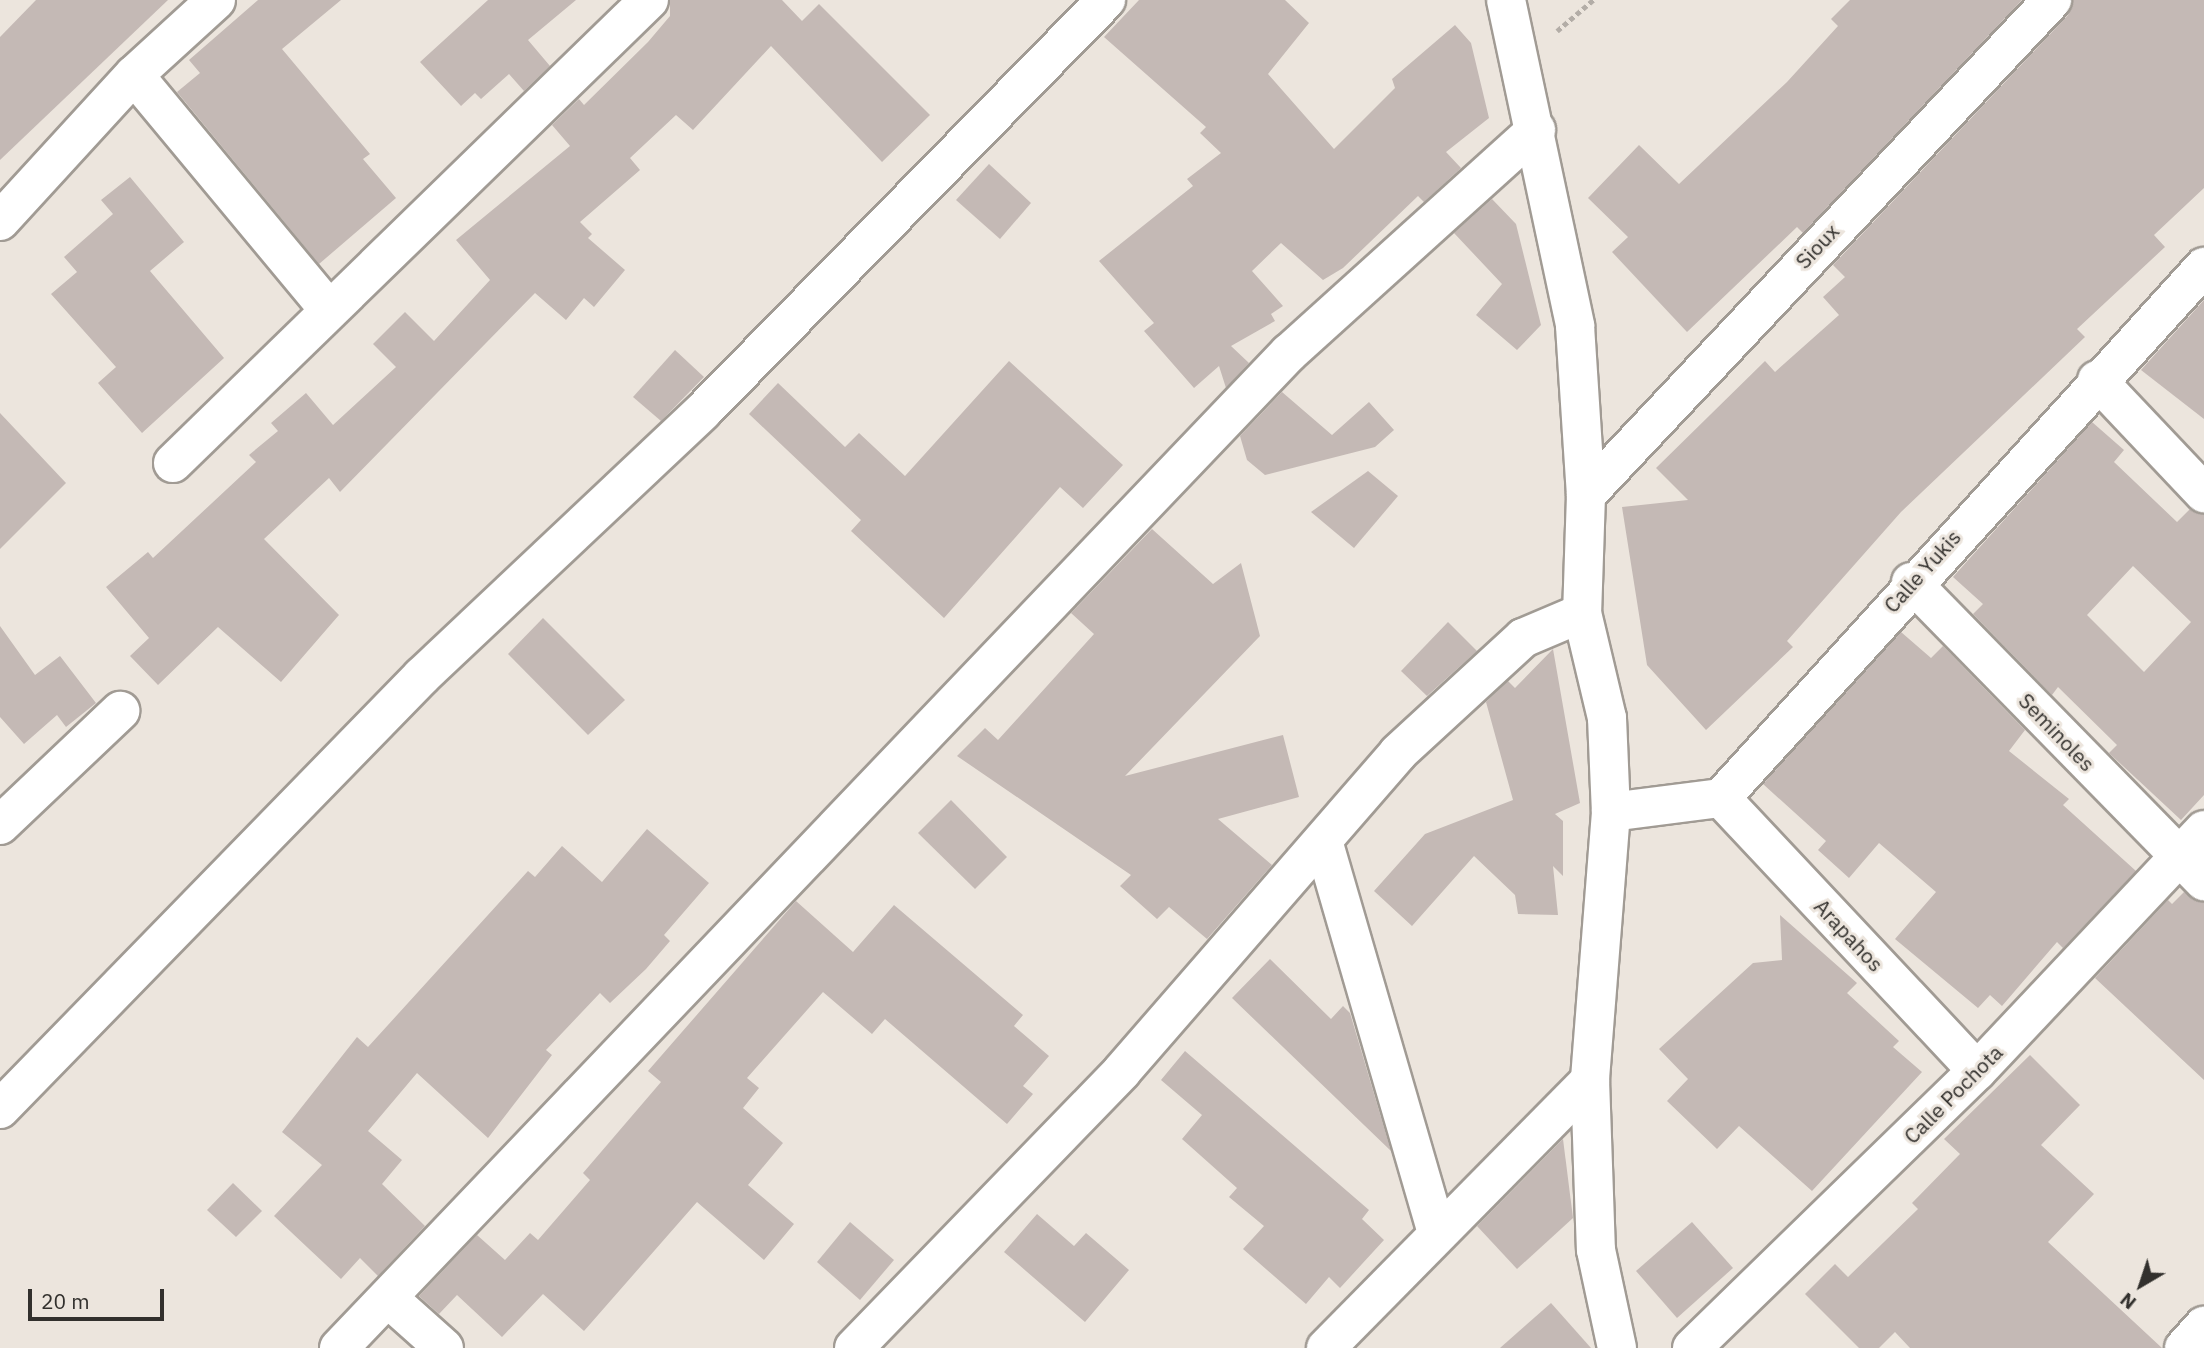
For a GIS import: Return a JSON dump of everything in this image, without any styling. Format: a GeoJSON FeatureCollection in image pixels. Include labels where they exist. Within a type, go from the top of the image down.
{"type":"FeatureCollection","features":[{"type":"Feature","properties":{"kind":"street"},"geometry":{"type":"LineString","coordinates":[[0,221],[134,75],[216,0]]}},
{"type":"Feature","properties":{"kind":"street"},"geometry":{"type":"LineString","coordinates":[[173,463],[648,0]]}},
{"type":"Feature","properties":{"kind":"street"},"geometry":{"type":"LineString","coordinates":[[0,1110],[422,676],[702,412],[1106,0]]}},
{"type":"Feature","properties":{"kind":"street"},"geometry":{"type":"LineString","coordinates":[[1506,0],[1536,130],[1575,326],[1586,495],[1582,613],[1606,718],[1611,812],[1590,1080],[1596,1250],[1618,1348]]}},
{"type":"Feature","properties":{"kind":"street","name":"Sioux"},"geometry":{"type":"LineString","coordinates":[[1586,495],[2052,0]]}},
{"type":"Feature","properties":{"kind":"street"},"geometry":{"type":"LineString","coordinates":[[134,75],[329,310]]}},
{"type":"Feature","properties":{"kind":"street"},"geometry":{"type":"LineString","coordinates":[[339,1348],[1289,354],[1536,130]]}},
{"type":"Feature","properties":{"kind":"street","name":"Calle Yukis"},"geometry":{"type":"LineString","coordinates":[[1721,798],[1911,582],[2204,267]]}},
{"type":"Feature","properties":{"kind":"street"},"geometry":{"type":"LineString","coordinates":[[2097,380],[2204,493]]}},
{"type":"Feature","properties":{"kind":"street","name":"Seminoles"},"geometry":{"type":"LineString","coordinates":[[1911,582],[2195,856]]}},
{"type":"Feature","properties":{"kind":"street"},"geometry":{"type":"LineString","coordinates":[[854,1348],[1122,1071],[1324,844],[1398,753],[1523,638],[1582,613]]}},
{"type":"Feature","properties":{"kind":"street"},"geometry":{"type":"LineString","coordinates":[[0,825],[120,711]]}},
{"type":"Feature","properties":{"kind":"street"},"geometry":{"type":"LineString","coordinates":[[1611,812],[1721,798]]}},
{"type":"Feature","properties":{"kind":"street","name":"Arapahos"},"geometry":{"type":"LineString","coordinates":[[1721,798],[1977,1071]]}},
{"type":"Feature","properties":{"kind":"street"},"geometry":{"type":"LineString","coordinates":[[1324,844],[1437,1232]]}},
{"type":"Feature","properties":{"kind":"street","name":"Calle Pochota"},"geometry":{"type":"LineString","coordinates":[[1692,1348],[2195,856]]}},
{"type":"Feature","properties":{"kind":"street"},"geometry":{"type":"LineString","coordinates":[[1326,1348],[1437,1232],[1590,1080]]}},
{"type":"Feature","properties":{"kind":"street"},"geometry":{"type":"LineString","coordinates":[[388,1298],[444,1348]]}},
{"type":"Feature","properties":{"kind":"street"},"geometry":{"type":"LineString","coordinates":[[2184,1348],[2204,1326]]}},
{"type":"Feature","properties":{"kind":"building"},"geometry":{"type":"Polygon","coordinates":[[[36,0],[168,0],[0,160],[0,37],[36,0]]]}},
{"type":"Feature","properties":{"kind":"building"},"geometry":{"type":"Polygon","coordinates":[[[258,0],[341,0],[282,49],[370,154],[363,159],[396,198],[319,264],[177,92],[200,73],[189,60],[258,0]]]}},
{"type":"Feature","properties":{"kind":"building"},"geometry":{"type":"Polygon","coordinates":[[[488,0],[576,0],[528,40],[550,66],[524,91],[509,74],[481,99],[475,93],[461,106],[420,62],[488,0]]]}},
{"type":"Feature","properties":{"kind":"building"},"geometry":{"type":"Polygon","coordinates":[[[670,0],[782,0],[802,21],[819,4],[930,115],[882,162],[771,46],[693,130],[676,115],[630,158],[640,170],[580,222],[592,234],[588,238],[625,270],[594,307],[584,298],[566,320],[535,293],[340,492],[329,478],[264,539],[339,615],[281,682],[218,627],[158,685],[130,656],[149,638],[106,587],[148,552],[153,558],[256,462],[249,455],[278,431],[271,423],[306,393],[333,425],[396,367],[373,344],[405,312],[434,341],[490,280],[456,240],[570,146],[552,125],[579,99],[584,105],[648,42],[670,16],[670,0]]]}},
{"type":"Feature","properties":{"kind":"building"},"geometry":{"type":"Polygon","coordinates":[[[1139,0],[1285,0],[1309,23],[1268,74],[1334,149],[1395,88],[1392,79],[1455,25],[1471,43],[1489,118],[1446,152],[1461,168],[1424,202],[1418,196],[1343,268],[1323,280],[1281,243],[1252,271],[1283,306],[1271,314],[1275,321],[1231,346],[1249,363],[1226,388],[1219,366],[1194,388],[1144,331],[1154,323],[1099,261],[1193,186],[1187,179],[1221,153],[1200,133],[1206,127],[1104,37],[1139,0]]]}},
{"type":"Feature","properties":{"kind":"building"},"geometry":{"type":"Polygon","coordinates":[[[1850,0],[2022,0],[1803,233],[1797,227],[1687,332],[1612,252],[1628,237],[1588,198],[1639,145],[1679,184],[1787,82],[1838,26],[1831,19],[1850,0]]]}},
{"type":"Feature","properties":{"kind":"building"},"geometry":{"type":"Polygon","coordinates":[[[2073,0],[2204,0],[2204,188],[2154,235],[2165,247],[2077,329],[2085,337],[1901,512],[1787,641],[1793,647],[1706,730],[1647,665],[1622,507],[1688,500],[1656,468],[1765,361],[1775,372],[1839,315],[1823,297],[1845,277],[1833,265],[2068,15],[2073,0]]]}},
{"type":"Feature","properties":{"kind":"building"},"geometry":{"type":"Polygon","coordinates":[[[989,164],[1031,203],[1000,239],[956,200],[989,164]]]}},
{"type":"Feature","properties":{"kind":"building"},"geometry":{"type":"Polygon","coordinates":[[[130,177],[184,242],[150,271],[224,358],[142,433],[98,383],[116,367],[51,294],[77,272],[64,257],[113,214],[101,200],[130,177]]]}},
{"type":"Feature","properties":{"kind":"building"},"geometry":{"type":"Polygon","coordinates":[[[1492,199],[1516,224],[1541,325],[1517,350],[1476,315],[1502,284],[1454,233],[1492,199]]]}},
{"type":"Feature","properties":{"kind":"building"},"geometry":{"type":"Polygon","coordinates":[[[2204,300],[2204,419],[2141,370],[2204,300]]]}},
{"type":"Feature","properties":{"kind":"building"},"geometry":{"type":"Polygon","coordinates":[[[675,350],[704,377],[661,421],[633,397],[675,350]]]}},
{"type":"Feature","properties":{"kind":"building"},"geometry":{"type":"Polygon","coordinates":[[[1009,361],[1123,465],[1083,508],[1060,487],[944,618],[851,531],[861,520],[749,414],[778,383],[845,447],[859,433],[905,476],[1009,361]]]}},
{"type":"Feature","properties":{"kind":"building"},"geometry":{"type":"Polygon","coordinates":[[[1282,392],[1332,435],[1369,402],[1394,430],[1375,447],[1265,475],[1247,460],[1240,436],[1282,392]]]}},
{"type":"Feature","properties":{"kind":"building"},"geometry":{"type":"Polygon","coordinates":[[[0,413],[66,483],[0,549],[0,413]]]}},
{"type":"Feature","properties":{"kind":"building"},"geometry":{"type":"Polygon","coordinates":[[[2092,422],[2124,450],[2114,462],[2177,522],[2190,509],[2204,514],[2204,795],[2181,820],[2109,753],[2117,745],[2058,687],[2052,695],[1973,614],[1983,604],[1953,577],[2092,422]],[[2133,566],[2087,615],[2144,672],[2191,622],[2133,566]]]}},
{"type":"Feature","properties":{"kind":"building"},"geometry":{"type":"Polygon","coordinates":[[[1368,471],[1398,496],[1354,548],[1311,512],[1368,471]]]}},
{"type":"Feature","properties":{"kind":"building"},"geometry":{"type":"Polygon","coordinates":[[[1152,529],[1213,584],[1241,563],[1260,636],[1125,776],[1283,735],[1299,797],[1218,819],[1272,865],[1207,939],[1169,907],[1157,919],[1120,886],[1131,875],[957,756],[985,728],[998,740],[1094,634],[1071,613],[1152,529]]]}},
{"type":"Feature","properties":{"kind":"building"},"geometry":{"type":"Polygon","coordinates":[[[543,618],[625,700],[588,735],[508,654],[543,618]]]}},
{"type":"Feature","properties":{"kind":"building"},"geometry":{"type":"Polygon","coordinates":[[[1448,622],[1477,651],[1427,696],[1401,671],[1448,622]]]}},
{"type":"Feature","properties":{"kind":"building"},"geometry":{"type":"Polygon","coordinates":[[[0,626],[35,675],[60,656],[96,703],[66,727],[57,715],[24,744],[0,717],[0,626]]]}},
{"type":"Feature","properties":{"kind":"building"},"geometry":{"type":"Polygon","coordinates":[[[1901,632],[1931,658],[1943,646],[2025,730],[2009,751],[2069,799],[2063,805],[2136,871],[2063,948],[2057,942],[2002,1006],[1990,995],[1978,1008],[1895,939],[1936,892],[1879,843],[1849,878],[1818,850],[1826,841],[1763,784],[1901,632]]]}},
{"type":"Feature","properties":{"kind":"building"},"geometry":{"type":"Polygon","coordinates":[[[1553,649],[1580,803],[1555,814],[1563,821],[1563,876],[1553,866],[1558,915],[1518,914],[1515,895],[1474,856],[1412,926],[1374,891],[1425,834],[1513,800],[1486,702],[1508,681],[1515,688],[1553,649]]]}},
{"type":"Feature","properties":{"kind":"building"},"geometry":{"type":"Polygon","coordinates":[[[951,800],[1007,857],[975,889],[918,833],[951,800]]]}},
{"type":"Feature","properties":{"kind":"building"},"geometry":{"type":"Polygon","coordinates":[[[647,829],[709,883],[664,935],[670,941],[646,969],[610,1003],[600,993],[546,1050],[552,1055],[488,1138],[417,1073],[368,1131],[402,1160],[382,1184],[425,1226],[378,1276],[360,1258],[341,1279],[274,1216],[322,1165],[282,1132],[357,1037],[368,1047],[528,871],[535,877],[562,846],[602,882],[647,829]]]}},
{"type":"Feature","properties":{"kind":"building"},"geometry":{"type":"Polygon","coordinates":[[[2184,892],[2204,902],[2204,1080],[2095,978],[2168,900],[2172,904],[2184,892]]]}},
{"type":"Feature","properties":{"kind":"building"},"geometry":{"type":"Polygon","coordinates":[[[796,901],[853,952],[894,905],[1023,1015],[1014,1026],[1049,1056],[1023,1086],[1033,1094],[1007,1124],[885,1019],[872,1034],[823,992],[747,1078],[759,1088],[743,1108],[783,1143],[748,1185],[794,1224],[764,1260],[697,1202],[584,1331],[543,1294],[502,1337],[457,1295],[439,1314],[419,1296],[477,1235],[505,1260],[530,1233],[538,1240],[590,1180],[583,1173],[661,1082],[648,1071],[796,901]]]}},
{"type":"Feature","properties":{"kind":"building"},"geometry":{"type":"Polygon","coordinates":[[[1780,915],[1857,983],[1847,993],[1899,1041],[1893,1047],[1922,1072],[1812,1191],[1739,1126],[1717,1149],[1667,1101],[1688,1079],[1659,1049],[1753,963],[1782,960],[1780,915]]]}},
{"type":"Feature","properties":{"kind":"building"},"geometry":{"type":"Polygon","coordinates":[[[1270,959],[1331,1019],[1343,1006],[1350,1013],[1391,1151],[1232,998],[1270,959]]]}},
{"type":"Feature","properties":{"kind":"building"},"geometry":{"type":"Polygon","coordinates":[[[1185,1051],[1369,1210],[1362,1219],[1384,1240],[1340,1288],[1329,1277],[1306,1304],[1243,1249],[1264,1226],[1229,1197],[1237,1188],[1182,1139],[1202,1115],[1161,1080],[1185,1051]]]}},
{"type":"Feature","properties":{"kind":"building"},"geometry":{"type":"Polygon","coordinates":[[[2030,1055],[2080,1105],[2041,1145],[2094,1194],[2048,1242],[2162,1348],[1910,1348],[1895,1332],[1879,1348],[1859,1348],[1805,1294],[1835,1264],[1848,1277],[1918,1209],[1912,1203],[1960,1154],[1944,1139],[2030,1055]]]}},
{"type":"Feature","properties":{"kind":"building"},"geometry":{"type":"Polygon","coordinates":[[[1563,1139],[1573,1218],[1517,1269],[1477,1226],[1563,1139]]]}},
{"type":"Feature","properties":{"kind":"building"},"geometry":{"type":"Polygon","coordinates":[[[233,1183],[262,1211],[236,1237],[207,1210],[233,1183]]]}},
{"type":"Feature","properties":{"kind":"building"},"geometry":{"type":"Polygon","coordinates":[[[1037,1214],[1074,1246],[1086,1233],[1129,1270],[1085,1322],[1004,1252],[1037,1214]]]}},
{"type":"Feature","properties":{"kind":"building"},"geometry":{"type":"Polygon","coordinates":[[[850,1222],[894,1260],[860,1300],[817,1262],[850,1222]]]}},
{"type":"Feature","properties":{"kind":"building"},"geometry":{"type":"Polygon","coordinates":[[[1692,1222],[1733,1268],[1677,1318],[1636,1271],[1692,1222]]]}},
{"type":"Feature","properties":{"kind":"building"},"geometry":{"type":"Polygon","coordinates":[[[1551,1303],[1591,1348],[1500,1348],[1551,1303]]]}}]}
